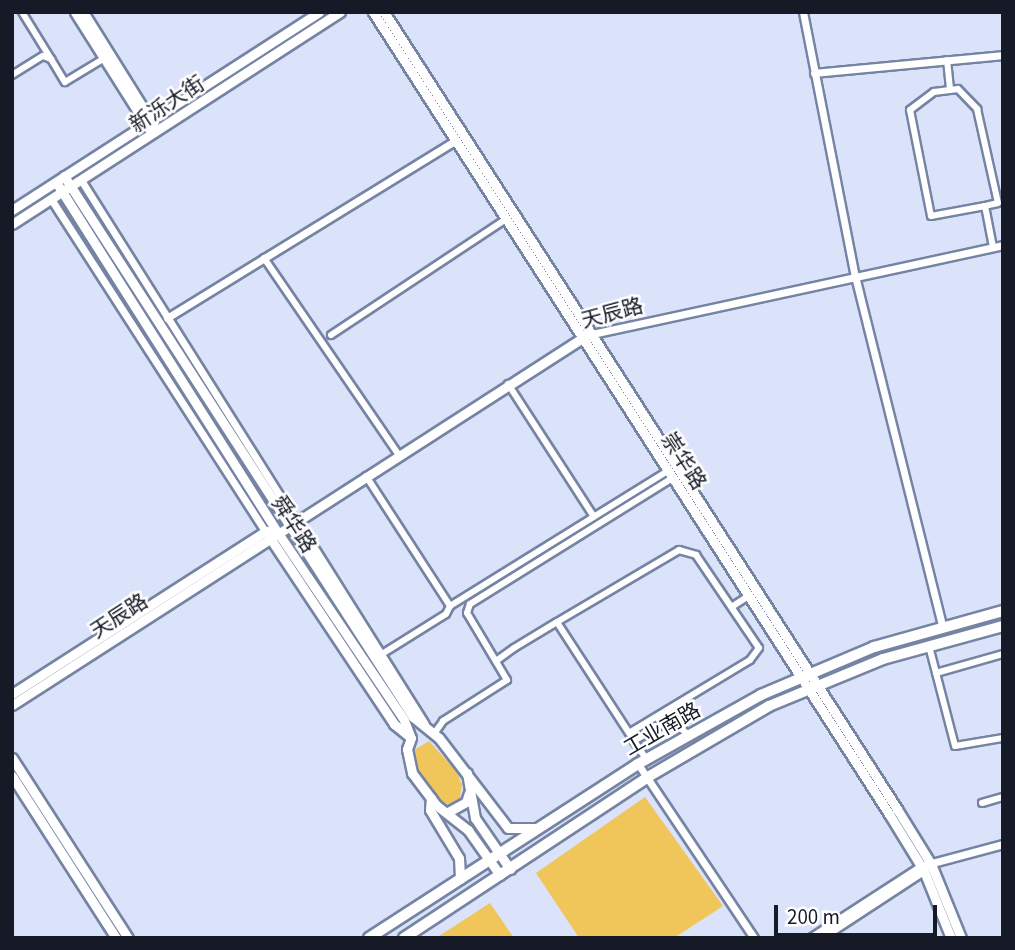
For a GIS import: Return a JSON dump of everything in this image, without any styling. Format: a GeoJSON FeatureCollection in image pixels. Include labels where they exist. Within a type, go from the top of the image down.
{"type":"FeatureCollection","features":[{"type":"Feature","properties":{"kind":"main road"},"geometry":{"type":"LineString","coordinates":[[75,12],[103,59],[155,133]]}},
{"type":"Feature","properties":{"kind":"main road"},"geometry":{"type":"LineString","coordinates":[[83,12],[148,123]]}},
{"type":"Feature","properties":{"kind":"main road","name":"新泺大街"},"geometry":{"type":"LineString","coordinates":[[12,210],[319,12]]}},
{"type":"Feature","properties":{"kind":"main road","name":"新泺大街"},"geometry":{"type":"LineString","coordinates":[[12,224],[340,12]]}},
{"type":"Feature","properties":{"kind":"main road","name":"崇华路"},"geometry":{"type":"LineString","coordinates":[[373,12],[506,219],[587,335],[671,474],[803,675]]}},
{"type":"Feature","properties":{"kind":"main road","name":"崇华路"},"geometry":{"type":"LineString","coordinates":[[384,12],[925,867],[961,938]]}},
{"type":"Feature","properties":{"kind":"main road","name":"舜华路"},"geometry":{"type":"LineString","coordinates":[[60,179],[274,534],[404,720],[411,738],[407,749],[409,763],[431,798],[468,830],[486,860],[500,875]]}},
{"type":"Feature","properties":{"kind":"main road","name":"天辰路"},"geometry":{"type":"LineString","coordinates":[[12,694],[296,521],[587,335]]}},
{"type":"Feature","properties":{"kind":"main road"},"geometry":{"type":"LineString","coordinates":[[296,521],[430,731],[411,738]]}},
{"type":"Feature","properties":{"kind":"main road","name":"天辰路"},"geometry":{"type":"LineString","coordinates":[[12,705],[274,534]]}},
{"type":"Feature","properties":{"kind":"main road","name":"舜华路"},"geometry":{"type":"LineString","coordinates":[[274,534],[413,717],[430,731],[467,772],[508,828],[525,831],[548,824]]}},
{"type":"Feature","properties":{"kind":"main road","name":"工业南路"},"geometry":{"type":"LineString","coordinates":[[369,938],[642,761],[803,675],[874,647],[1003,611]]}},
{"type":"Feature","properties":{"kind":"main road","name":"工业南路"},"geometry":{"type":"LineString","coordinates":[[404,938],[648,777],[769,706],[883,659],[1003,626]]}},
{"type":"Feature","properties":{"kind":"main road"},"geometry":{"type":"LineString","coordinates":[[12,758],[128,938]]}},
{"type":"Feature","properties":{"kind":"main road"},"geometry":{"type":"LineString","coordinates":[[467,772],[475,818],[510,869]]}},
{"type":"Feature","properties":{"kind":"main road"},"geometry":{"type":"LineString","coordinates":[[12,776],[116,938]]}},
{"type":"Feature","properties":{"kind":"main road"},"geometry":{"type":"LineString","coordinates":[[448,812],[466,802],[470,791]]}},
{"type":"Feature","properties":{"kind":"main road"},"geometry":{"type":"LineString","coordinates":[[431,798],[430,810],[459,858],[460,879]]}},
{"type":"Feature","properties":{"kind":"main road","name":"崇华路"},"geometry":{"type":"LineString","coordinates":[[925,867],[951,938]]}},
{"type":"Feature","properties":{"kind":"street"},"geometry":{"type":"LineString","coordinates":[[22,12],[65,82],[103,59]]}},
{"type":"Feature","properties":{"kind":"street"},"geometry":{"type":"LineString","coordinates":[[803,12],[855,276],[943,628]]}},
{"type":"Feature","properties":{"kind":"street"},"geometry":{"type":"LineString","coordinates":[[814,73],[1003,55]]}},
{"type":"Feature","properties":{"kind":"street"},"geometry":{"type":"LineString","coordinates":[[12,75],[43,56],[51,59]]}},
{"type":"Feature","properties":{"kind":"street"},"geometry":{"type":"LineString","coordinates":[[947,60],[950,90]]}},
{"type":"Feature","properties":{"kind":"street"},"geometry":{"type":"LineString","coordinates":[[950,90],[971,99],[977,110],[998,203],[985,205],[931,216],[910,110],[934,92],[950,90]]}},
{"type":"Feature","properties":{"kind":"street"},"geometry":{"type":"LineString","coordinates":[[167,317],[455,141]]}},
{"type":"Feature","properties":{"kind":"street"},"geometry":{"type":"LineString","coordinates":[[81,180],[296,521]]}},
{"type":"Feature","properties":{"kind":"street"},"geometry":{"type":"LineString","coordinates":[[51,199],[274,534]]}},
{"type":"Feature","properties":{"kind":"street"},"geometry":{"type":"LineString","coordinates":[[985,205],[993,247]]}},
{"type":"Feature","properties":{"kind":"street"},"geometry":{"type":"LineString","coordinates":[[331,335],[506,219]]}},
{"type":"Feature","properties":{"kind":"street","name":"天辰路"},"geometry":{"type":"LineString","coordinates":[[587,335],[1003,245]]}},
{"type":"Feature","properties":{"kind":"street"},"geometry":{"type":"LineString","coordinates":[[264,258],[398,455]]}},
{"type":"Feature","properties":{"kind":"street"},"geometry":{"type":"LineString","coordinates":[[508,384],[594,517]]}},
{"type":"Feature","properties":{"kind":"street"},"geometry":{"type":"LineString","coordinates":[[382,654],[446,614],[450,606],[594,517],[671,474]]}},
{"type":"Feature","properties":{"kind":"street"},"geometry":{"type":"LineString","coordinates":[[430,731],[507,680],[467,613],[470,604],[671,474]]}},
{"type":"Feature","properties":{"kind":"street"},"geometry":{"type":"LineString","coordinates":[[366,476],[450,606]]}},
{"type":"Feature","properties":{"kind":"street"},"geometry":{"type":"LineString","coordinates":[[496,661],[679,550],[696,555],[759,648],[750,660],[629,733]]}},
{"type":"Feature","properties":{"kind":"street"},"geometry":{"type":"LineString","coordinates":[[733,606],[750,595]]}},
{"type":"Feature","properties":{"kind":"street"},"geometry":{"type":"LineString","coordinates":[[557,622],[634,741],[648,777],[754,938]]}},
{"type":"Feature","properties":{"kind":"street"},"geometry":{"type":"LineString","coordinates":[[929,646],[955,746],[1003,738]]}},
{"type":"Feature","properties":{"kind":"street"},"geometry":{"type":"LineString","coordinates":[[936,673],[1003,654]]}},
{"type":"Feature","properties":{"kind":"street"},"geometry":{"type":"LineString","coordinates":[[634,741],[671,719],[689,736]]}},
{"type":"Feature","properties":{"kind":"street"},"geometry":{"type":"LineString","coordinates":[[982,803],[1003,797]]}},
{"type":"Feature","properties":{"kind":"street"},"geometry":{"type":"LineString","coordinates":[[810,938],[925,867],[1003,844]]}},
{"type":"Feature","properties":{"kind":"street"},"geometry":{"type":"LineString","coordinates":[[821,938],[925,867]]}},
{"type":"Feature","properties":{"kind":"shaded area"},"geometry":{"type":"Polygon","coordinates":[[[429,741],[457,772],[462,785],[459,803],[447,804],[436,798],[415,765],[413,751],[429,741]]]}},
{"type":"Feature","properties":{"kind":"shaded area"},"geometry":{"type":"Polygon","coordinates":[[[645,797],[723,906],[674,938],[579,938],[536,873],[645,797]]]}},
{"type":"Feature","properties":{"kind":"shaded area"},"geometry":{"type":"Polygon","coordinates":[[[490,903],[514,938],[436,938],[490,903]]]}}]}
